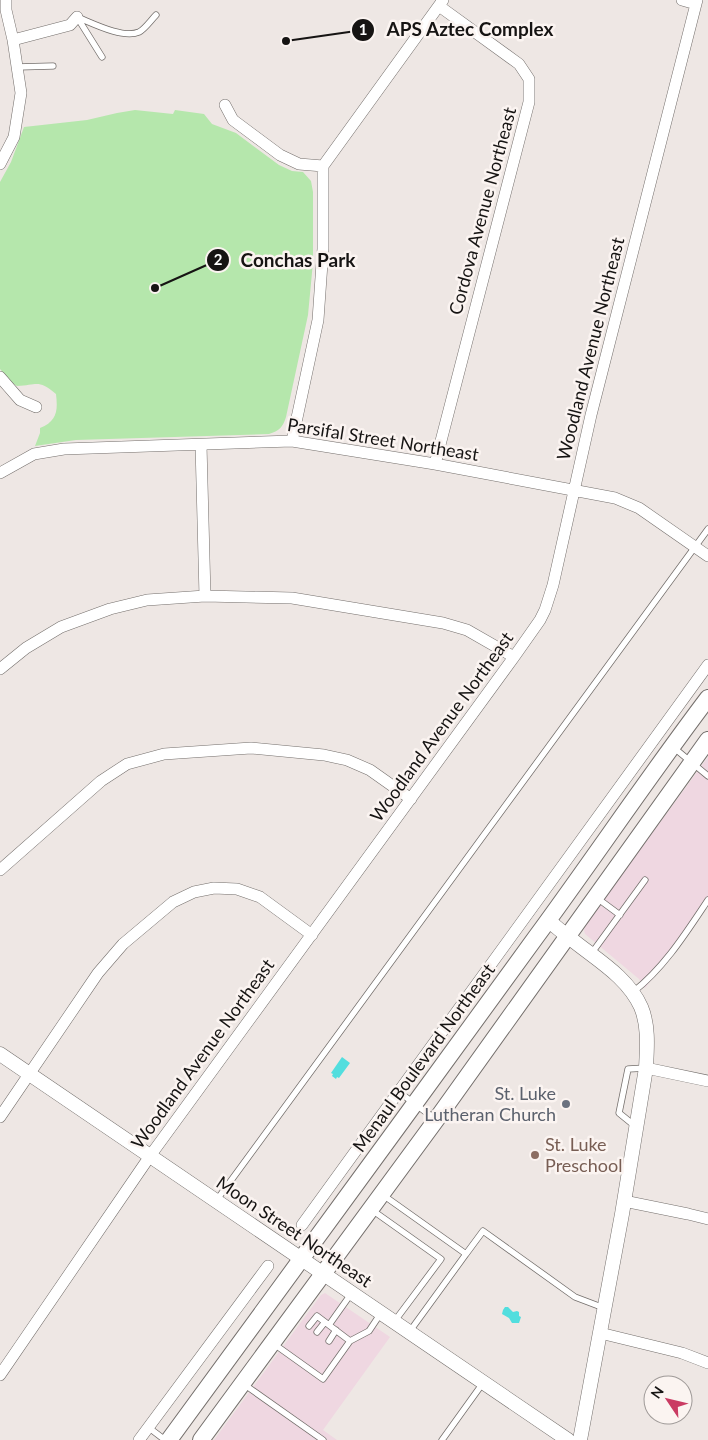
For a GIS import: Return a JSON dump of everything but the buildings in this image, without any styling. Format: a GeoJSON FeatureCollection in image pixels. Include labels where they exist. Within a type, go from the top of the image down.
{"type":"FeatureCollection","features":[{"type":"Feature","properties":{"kind":"main road","name":"Menaul Boulevard Northeast"},"geometry":{"type":"LineString","coordinates":[[170,1440],[708,698]]}},
{"type":"Feature","properties":{"kind":"main road"},"geometry":{"type":"LineString","coordinates":[[205,1438],[242,1383],[436,1120],[708,740]]}},
{"type":"Feature","properties":{"kind":"street"},"geometry":{"type":"LineString","coordinates":[[682,0],[697,2]]}},
{"type":"Feature","properties":{"kind":"street","name":"Woodland Avenue Northeast"},"geometry":{"type":"LineString","coordinates":[[0,1375],[150,1156],[540,620],[553,585],[591,415],[697,2]]}},
{"type":"Feature","properties":{"kind":"street"},"geometry":{"type":"LineString","coordinates":[[292,441],[318,320],[323,249],[323,166],[441,3]]}},
{"type":"Feature","properties":{"kind":"street","name":"Cordova Avenue Northeast"},"geometry":{"type":"LineString","coordinates":[[435,464],[529,102],[530,79],[519,64],[441,3]]}},
{"type":"Feature","properties":{"kind":"street"},"geometry":{"type":"LineString","coordinates":[[0,164],[14,136],[21,93],[13,40],[4,7]]}},
{"type":"Feature","properties":{"kind":"street"},"geometry":{"type":"LineString","coordinates":[[13,40],[70,25],[77,17]]}},
{"type":"Feature","properties":{"kind":"street"},"geometry":{"type":"LineString","coordinates":[[225,104],[233,120],[280,155],[299,164],[323,166]]}},
{"type":"Feature","properties":{"kind":"street"},"geometry":{"type":"LineString","coordinates":[[0,377],[20,400],[36,407]]}},
{"type":"Feature","properties":{"kind":"street","name":"Parsifal Street Northeast"},"geometry":{"type":"LineString","coordinates":[[0,472],[34,454],[64,448],[292,441],[435,464],[615,498],[639,508],[708,556]]}},
{"type":"Feature","properties":{"kind":"street"},"geometry":{"type":"LineString","coordinates":[[201,445],[205,596]]}},
{"type":"Feature","properties":{"kind":"street"},"geometry":{"type":"LineString","coordinates":[[0,669],[26,648],[61,627],[110,609],[147,600],[205,596],[292,598],[443,624],[468,630],[514,657]]}},
{"type":"Feature","properties":{"kind":"street"},"geometry":{"type":"LineString","coordinates":[[302,1226],[708,665]]}},
{"type":"Feature","properties":{"kind":"street"},"geometry":{"type":"LineString","coordinates":[[0,870],[101,781],[128,764],[164,754],[251,748],[324,755],[348,760],[370,770],[411,799]]}},
{"type":"Feature","properties":{"kind":"street"},"geometry":{"type":"LineString","coordinates":[[0,1116],[98,973],[123,944],[174,902],[194,892],[214,888],[237,889],[260,897],[312,935]]}},
{"type":"Feature","properties":{"kind":"street"},"geometry":{"type":"LineString","coordinates":[[548,920],[618,975],[633,992],[646,1024],[646,1068],[624,1201],[580,1440]]}},
{"type":"Feature","properties":{"kind":"street","name":"Moon Street Northeast"},"geometry":{"type":"LineString","coordinates":[[0,1054],[568,1440]]}},
{"type":"Feature","properties":{"kind":"street"},"geometry":{"type":"LineString","coordinates":[[646,1068],[708,1080]]}},
{"type":"Feature","properties":{"kind":"street"},"geometry":{"type":"LineString","coordinates":[[624,1201],[708,1219]]}},
{"type":"Feature","properties":{"kind":"street"},"geometry":{"type":"LineString","coordinates":[[138,1440],[268,1266]]}},
{"type":"Feature","properties":{"kind":"street"},"geometry":{"type":"LineString","coordinates":[[600,1333],[682,1353],[708,1363]]}},
{"type":"Feature","properties":{"kind":"lane"},"geometry":{"type":"LineString","coordinates":[[77,17],[126,34],[139,32],[156,15]]}},
{"type":"Feature","properties":{"kind":"lane"},"geometry":{"type":"LineString","coordinates":[[77,17],[102,57]]}},
{"type":"Feature","properties":{"kind":"lane"},"geometry":{"type":"LineString","coordinates":[[17,68],[53,66]]}},
{"type":"Feature","properties":{"kind":"lane"},"geometry":{"type":"LineString","coordinates":[[216,1201],[708,529]]}},
{"type":"Feature","properties":{"kind":"lane"},"geometry":{"type":"LineString","coordinates":[[672,746],[708,776]]}},
{"type":"Feature","properties":{"kind":"lane"},"geometry":{"type":"LineString","coordinates":[[591,954],[645,880]]}},
{"type":"Feature","properties":{"kind":"lane"},"geometry":{"type":"LineString","coordinates":[[595,897],[620,915]]}},
{"type":"Feature","properties":{"kind":"lane"},"geometry":{"type":"LineString","coordinates":[[633,992],[654,974],[708,900]]}},
{"type":"Feature","properties":{"kind":"lane"},"geometry":{"type":"LineString","coordinates":[[399,1092],[436,1120]]}},
{"type":"Feature","properties":{"kind":"lane"},"geometry":{"type":"LineString","coordinates":[[381,1194],[466,1254]]}},
{"type":"Feature","properties":{"kind":"lane"},"geometry":{"type":"LineString","coordinates":[[370,1209],[441,1259],[394,1322]]}},
{"type":"Feature","properties":{"kind":"lane"},"geometry":{"type":"LineString","coordinates":[[409,1332],[482,1231],[575,1297],[604,1308]]}},
{"type":"Feature","properties":{"kind":"lane"},"geometry":{"type":"LineString","coordinates":[[317,1332],[327,1323],[351,1293]]}},
{"type":"Feature","properties":{"kind":"lane"},"geometry":{"type":"LineString","coordinates":[[272,1343],[323,1379],[350,1341],[369,1331],[381,1313]]}},
{"type":"Feature","properties":{"kind":"lane"},"geometry":{"type":"LineString","coordinates":[[309,1326],[317,1316],[350,1341]]}},
{"type":"Feature","properties":{"kind":"lane"},"geometry":{"type":"LineString","coordinates":[[329,1341],[336,1330]]}},
{"type":"Feature","properties":{"kind":"lane"},"geometry":{"type":"LineString","coordinates":[[289,1354],[293,1348]]}},
{"type":"Feature","properties":{"kind":"lane"},"geometry":{"type":"LineString","coordinates":[[297,1360],[301,1354]]}},
{"type":"Feature","properties":{"kind":"lane"},"geometry":{"type":"LineString","coordinates":[[308,1368],[313,1363]]}},
{"type":"Feature","properties":{"kind":"lane"},"geometry":{"type":"LineString","coordinates":[[242,1383],[323,1440]]}},
{"type":"Feature","properties":{"kind":"lane"},"geometry":{"type":"LineString","coordinates":[[442,1440],[483,1383]]}},
{"type":"Feature","properties":{"kind":"lane"},"geometry":{"type":"LineString","coordinates":[[148,1427],[166,1440]]}},
{"type":"Feature","properties":{"kind":"shaded area"},"geometry":{"type":"Polygon","coordinates":[[[708,757],[708,905],[689,934],[645,988],[639,979],[585,934],[585,925],[708,757]]]}},
{"type":"Feature","properties":{"kind":"shaded area"},"geometry":{"type":"Polygon","coordinates":[[[325,1293],[390,1337],[323,1430],[337,1440],[214,1440],[321,1295],[325,1293]]]}},
{"type":"Feature","properties":{"kind":"green space"},"geometry":{"type":"Polygon","coordinates":[[[135,110],[173,114],[175,110],[204,114],[212,124],[236,133],[279,165],[292,171],[303,172],[311,181],[313,192],[313,262],[308,315],[286,417],[280,428],[272,433],[76,440],[35,446],[40,428],[50,422],[55,415],[57,406],[56,394],[45,386],[38,384],[17,386],[0,369],[0,182],[11,162],[24,127],[87,120],[135,110]]]}},
{"type":"Feature","properties":{"kind":"water"},"geometry":{"type":"Polygon","coordinates":[[[342,1057],[350,1063],[339,1078],[337,1077],[336,1079],[331,1073],[342,1057]]]}},
{"type":"Feature","properties":{"kind":"water"},"geometry":{"type":"Polygon","coordinates":[[[505,1307],[508,1307],[513,1312],[519,1312],[521,1317],[519,1323],[512,1323],[509,1318],[502,1314],[505,1307]]]}},
{"type":"Feature","properties":{"kind":"place","name":"APS Aztec Complex"},"geometry":{"type":"Point","coordinates":[286,41]}},
{"type":"Feature","properties":{"kind":"place","name":"Conchas Park"},"geometry":{"type":"Point","coordinates":[155,288]}},
{"type":"Feature","properties":{"kind":"place","name":"St. Luke Lutheran Church"},"geometry":{"type":"Point","coordinates":[566,1104]}},
{"type":"Feature","properties":{"kind":"place","name":"St. Luke Preschool"},"geometry":{"type":"Point","coordinates":[535,1155]}}]}
